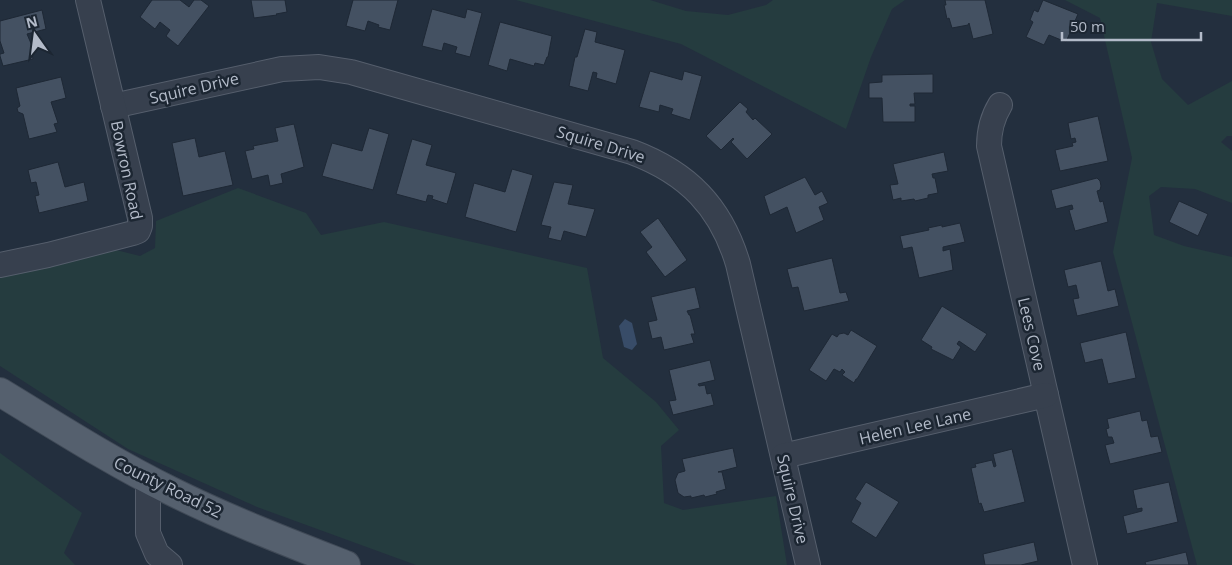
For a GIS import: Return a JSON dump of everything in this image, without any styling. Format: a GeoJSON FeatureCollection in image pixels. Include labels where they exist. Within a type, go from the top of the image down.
{"type":"FeatureCollection","features":[{"type":"Feature","properties":{"kind":"main road","name":"County Road 52"},"geometry":{"type":"LineString","coordinates":[[0,392],[118,463],[172,492],[265,533],[346,565]]}},
{"type":"Feature","properties":{"kind":"street","name":"Bowron Road"},"geometry":{"type":"LineString","coordinates":[[0,265],[48,255],[138,231],[140,226],[140,218],[88,0]]}},
{"type":"Feature","properties":{"kind":"street","name":"Squire Drive"},"geometry":{"type":"LineString","coordinates":[[113,106],[282,69],[319,67],[351,72],[632,152],[652,159],[686,180],[713,209],[732,244],[808,565]]}},
{"type":"Feature","properties":{"kind":"street","name":"Lees Cove"},"geometry":{"type":"LineString","coordinates":[[1000,105],[992,121],[989,146],[1085,565]]}},
{"type":"Feature","properties":{"kind":"street","name":"Helen Lee Lane"},"geometry":{"type":"LineString","coordinates":[[783,456],[1046,395]]}},
{"type":"Feature","properties":{"kind":"street"},"geometry":{"type":"LineString","coordinates":[[148,479],[148,533],[157,554],[170,565]]}},
{"type":"Feature","properties":{"kind":"green space"},"geometry":{"type":"Polygon","coordinates":[[[516,0],[650,0],[686,11],[728,15],[766,5],[773,0],[905,0],[892,9],[871,57],[846,129],[681,44],[516,0]]]}},
{"type":"Feature","properties":{"kind":"green space"},"geometry":{"type":"Polygon","coordinates":[[[1065,0],[1232,0],[1232,16],[1157,3],[1151,42],[1162,79],[1188,105],[1232,81],[1232,136],[1227,136],[1221,142],[1232,151],[1232,203],[1195,189],[1161,187],[1149,196],[1154,235],[1184,246],[1232,257],[1232,565],[1197,565],[1113,252],[1132,158],[1100,18],[1065,0]]]}},
{"type":"Feature","properties":{"kind":"green space"},"geometry":{"type":"Polygon","coordinates":[[[238,188],[306,213],[321,235],[384,222],[587,268],[603,358],[656,402],[679,430],[661,446],[664,503],[683,510],[776,496],[787,565],[416,565],[257,507],[128,449],[0,366],[0,275],[8,276],[116,250],[140,256],[155,248],[156,221],[238,188]]]}},
{"type":"Feature","properties":{"kind":"green space"},"geometry":{"type":"Polygon","coordinates":[[[0,453],[82,513],[64,553],[75,565],[0,565],[0,453]]]}},
{"type":"Feature","properties":{"kind":"water"},"geometry":{"type":"Polygon","coordinates":[[[625,319],[632,323],[637,344],[632,350],[624,347],[619,326],[625,319]]]}},
{"type":"Feature","properties":{"kind":"building"},"geometry":{"type":"Polygon","coordinates":[[[152,0],[180,0],[189,7],[194,0],[201,0],[209,6],[178,46],[166,36],[170,30],[160,22],[155,29],[140,17],[152,0]]]}},
{"type":"Feature","properties":{"kind":"building"},"geometry":{"type":"Polygon","coordinates":[[[251,0],[285,0],[287,12],[254,18],[251,0]]]}},
{"type":"Feature","properties":{"kind":"building"},"geometry":{"type":"Polygon","coordinates":[[[353,0],[398,0],[390,30],[378,27],[379,25],[368,21],[365,31],[346,26],[353,0]]]}},
{"type":"Feature","properties":{"kind":"building"},"geometry":{"type":"Polygon","coordinates":[[[945,0],[985,0],[993,34],[973,39],[969,23],[968,25],[952,28],[949,18],[947,19],[944,5],[946,5],[945,0]]]}},
{"type":"Feature","properties":{"kind":"building"},"geometry":{"type":"Polygon","coordinates":[[[1043,0],[1078,14],[1066,42],[1049,35],[1044,45],[1026,37],[1033,22],[1030,20],[1034,10],[1038,12],[1043,0]]]}},
{"type":"Feature","properties":{"kind":"building"},"geometry":{"type":"Polygon","coordinates":[[[432,9],[465,18],[467,9],[482,13],[470,57],[455,53],[457,47],[444,43],[442,51],[422,46],[432,9]]]}},
{"type":"Feature","properties":{"kind":"building"},"geometry":{"type":"Polygon","coordinates":[[[42,10],[46,29],[27,34],[33,48],[31,49],[33,59],[3,66],[0,56],[0,54],[4,53],[0,41],[0,21],[42,10]]]}},
{"type":"Feature","properties":{"kind":"building"},"geometry":{"type":"Polygon","coordinates":[[[500,22],[552,36],[548,57],[544,65],[535,63],[534,66],[510,59],[507,71],[488,65],[500,22]]]}},
{"type":"Feature","properties":{"kind":"building"},"geometry":{"type":"Polygon","coordinates":[[[585,29],[597,32],[595,42],[625,50],[616,84],[596,78],[597,73],[593,72],[588,91],[569,86],[575,57],[577,57],[585,29]]]}},
{"type":"Feature","properties":{"kind":"building"},"geometry":{"type":"Polygon","coordinates":[[[650,71],[682,80],[684,71],[702,76],[690,120],[671,114],[673,109],[660,105],[659,112],[639,107],[650,71]]]}},
{"type":"Feature","properties":{"kind":"building"},"geometry":{"type":"Polygon","coordinates":[[[933,74],[933,93],[914,93],[915,104],[910,104],[910,106],[915,106],[915,122],[883,122],[882,98],[869,98],[869,83],[882,82],[882,75],[933,74]]]}},
{"type":"Feature","properties":{"kind":"building"},"geometry":{"type":"Polygon","coordinates":[[[61,77],[66,98],[51,102],[58,123],[54,124],[57,132],[29,139],[23,114],[18,112],[17,108],[20,106],[16,88],[61,77]]]}},
{"type":"Feature","properties":{"kind":"building"},"geometry":{"type":"Polygon","coordinates":[[[740,102],[748,109],[746,112],[753,120],[755,118],[772,134],[747,159],[731,142],[733,138],[721,150],[706,136],[740,102]]]}},
{"type":"Feature","properties":{"kind":"building"},"geometry":{"type":"Polygon","coordinates":[[[1098,116],[1108,161],[1060,171],[1055,150],[1073,146],[1072,143],[1076,142],[1075,138],[1071,139],[1068,123],[1098,116]]]}},
{"type":"Feature","properties":{"kind":"building"},"geometry":{"type":"Polygon","coordinates":[[[294,124],[304,167],[281,174],[283,183],[270,186],[268,175],[252,179],[245,151],[254,149],[253,146],[278,141],[275,128],[294,124]]]}},
{"type":"Feature","properties":{"kind":"building"},"geometry":{"type":"Polygon","coordinates":[[[369,128],[389,134],[373,190],[322,176],[332,143],[362,151],[369,128]]]}},
{"type":"Feature","properties":{"kind":"building"},"geometry":{"type":"Polygon","coordinates":[[[195,138],[199,157],[225,151],[233,185],[183,196],[172,143],[195,138]]]}},
{"type":"Feature","properties":{"kind":"building"},"geometry":{"type":"Polygon","coordinates":[[[412,139],[432,145],[426,165],[456,173],[447,204],[432,199],[433,196],[428,195],[426,202],[396,194],[412,139]]]}},
{"type":"Feature","properties":{"kind":"building"},"geometry":{"type":"Polygon","coordinates":[[[944,152],[948,171],[932,174],[933,178],[935,178],[938,193],[915,201],[914,199],[901,201],[901,198],[893,200],[890,185],[898,184],[893,164],[944,152]]]}},
{"type":"Feature","properties":{"kind":"building"},"geometry":{"type":"Polygon","coordinates":[[[58,162],[65,187],[84,182],[88,201],[39,213],[35,196],[39,195],[36,182],[31,183],[28,170],[58,162]]]}},
{"type":"Feature","properties":{"kind":"building"},"geometry":{"type":"Polygon","coordinates":[[[512,169],[533,175],[516,232],[465,217],[474,183],[505,192],[512,169]]]}},
{"type":"Feature","properties":{"kind":"building"},"geometry":{"type":"Polygon","coordinates":[[[805,177],[815,195],[822,191],[828,203],[819,207],[824,220],[796,233],[787,207],[770,215],[764,196],[805,177]]]}},
{"type":"Feature","properties":{"kind":"building"},"geometry":{"type":"Polygon","coordinates":[[[1097,178],[1101,186],[1100,190],[1097,191],[1100,202],[1103,201],[1108,222],[1075,231],[1069,210],[1073,209],[1072,205],[1056,209],[1051,190],[1097,178]]]}},
{"type":"Feature","properties":{"kind":"building"},"geometry":{"type":"Polygon","coordinates":[[[554,182],[573,185],[568,204],[595,209],[586,237],[564,231],[561,241],[548,238],[551,227],[541,225],[554,182]]]}},
{"type":"Feature","properties":{"kind":"building"},"geometry":{"type":"Polygon","coordinates":[[[1179,201],[1208,214],[1198,236],[1169,222],[1179,201]]]}},
{"type":"Feature","properties":{"kind":"building"},"geometry":{"type":"Polygon","coordinates":[[[658,218],[687,260],[665,277],[646,252],[652,247],[640,232],[658,218]]]}},
{"type":"Feature","properties":{"kind":"building"},"geometry":{"type":"Polygon","coordinates":[[[960,223],[965,242],[943,247],[943,251],[950,249],[953,270],[919,278],[912,247],[903,249],[900,236],[929,230],[928,228],[960,223]]]}},
{"type":"Feature","properties":{"kind":"building"},"geometry":{"type":"Polygon","coordinates":[[[832,258],[840,293],[846,292],[849,301],[804,311],[798,287],[792,288],[787,269],[832,258]]]}},
{"type":"Feature","properties":{"kind":"building"},"geometry":{"type":"Polygon","coordinates":[[[1101,261],[1108,291],[1115,289],[1119,306],[1077,316],[1073,299],[1079,298],[1076,285],[1068,287],[1064,270],[1101,261]]]}},
{"type":"Feature","properties":{"kind":"building"},"geometry":{"type":"Polygon","coordinates":[[[695,287],[700,308],[687,311],[690,315],[695,334],[691,334],[694,343],[664,350],[661,337],[652,339],[648,322],[657,320],[651,297],[695,287]]]}},
{"type":"Feature","properties":{"kind":"building"},"geometry":{"type":"Polygon","coordinates":[[[942,306],[987,334],[975,352],[959,341],[957,344],[961,347],[953,360],[931,349],[932,347],[921,340],[942,306]]]}},
{"type":"Feature","properties":{"kind":"building"},"geometry":{"type":"Polygon","coordinates":[[[851,330],[877,346],[854,383],[842,375],[845,372],[842,369],[840,372],[834,369],[826,381],[809,370],[832,334],[837,337],[839,334],[844,333],[848,335],[851,330]]]}},
{"type":"Feature","properties":{"kind":"building"},"geometry":{"type":"Polygon","coordinates":[[[1126,332],[1136,378],[1108,384],[1102,359],[1085,363],[1080,343],[1126,332]]]}},
{"type":"Feature","properties":{"kind":"building"},"geometry":{"type":"Polygon","coordinates":[[[710,360],[715,380],[698,384],[699,386],[705,385],[707,394],[711,393],[714,405],[673,415],[669,401],[676,400],[669,370],[710,360]]]}},
{"type":"Feature","properties":{"kind":"building"},"geometry":{"type":"Polygon","coordinates":[[[1140,411],[1142,421],[1147,420],[1151,437],[1158,436],[1162,452],[1110,464],[1105,445],[1114,443],[1112,437],[1108,437],[1106,429],[1109,428],[1107,419],[1140,411]]]}},
{"type":"Feature","properties":{"kind":"building"},"geometry":{"type":"Polygon","coordinates":[[[733,448],[737,467],[718,472],[722,472],[726,489],[705,497],[704,495],[691,498],[691,496],[684,497],[678,493],[675,480],[678,473],[685,471],[682,459],[733,448]]]}},
{"type":"Feature","properties":{"kind":"building"},"geometry":{"type":"Polygon","coordinates":[[[1012,449],[1025,502],[984,512],[981,503],[979,504],[971,468],[976,467],[975,464],[992,460],[994,467],[996,466],[993,454],[1012,449]]]}},
{"type":"Feature","properties":{"kind":"building"},"geometry":{"type":"Polygon","coordinates":[[[866,482],[899,502],[876,538],[851,522],[861,503],[855,499],[866,482]]]}},
{"type":"Feature","properties":{"kind":"building"},"geometry":{"type":"Polygon","coordinates":[[[1169,482],[1178,522],[1127,534],[1123,516],[1142,511],[1142,508],[1137,509],[1133,490],[1169,482]]]}},
{"type":"Feature","properties":{"kind":"building"},"geometry":{"type":"Polygon","coordinates":[[[1034,542],[1038,561],[1021,565],[985,565],[983,554],[1034,542]]]}},
{"type":"Feature","properties":{"kind":"building"},"geometry":{"type":"Polygon","coordinates":[[[1186,552],[1189,565],[1146,565],[1145,562],[1186,552]]]}}]}
